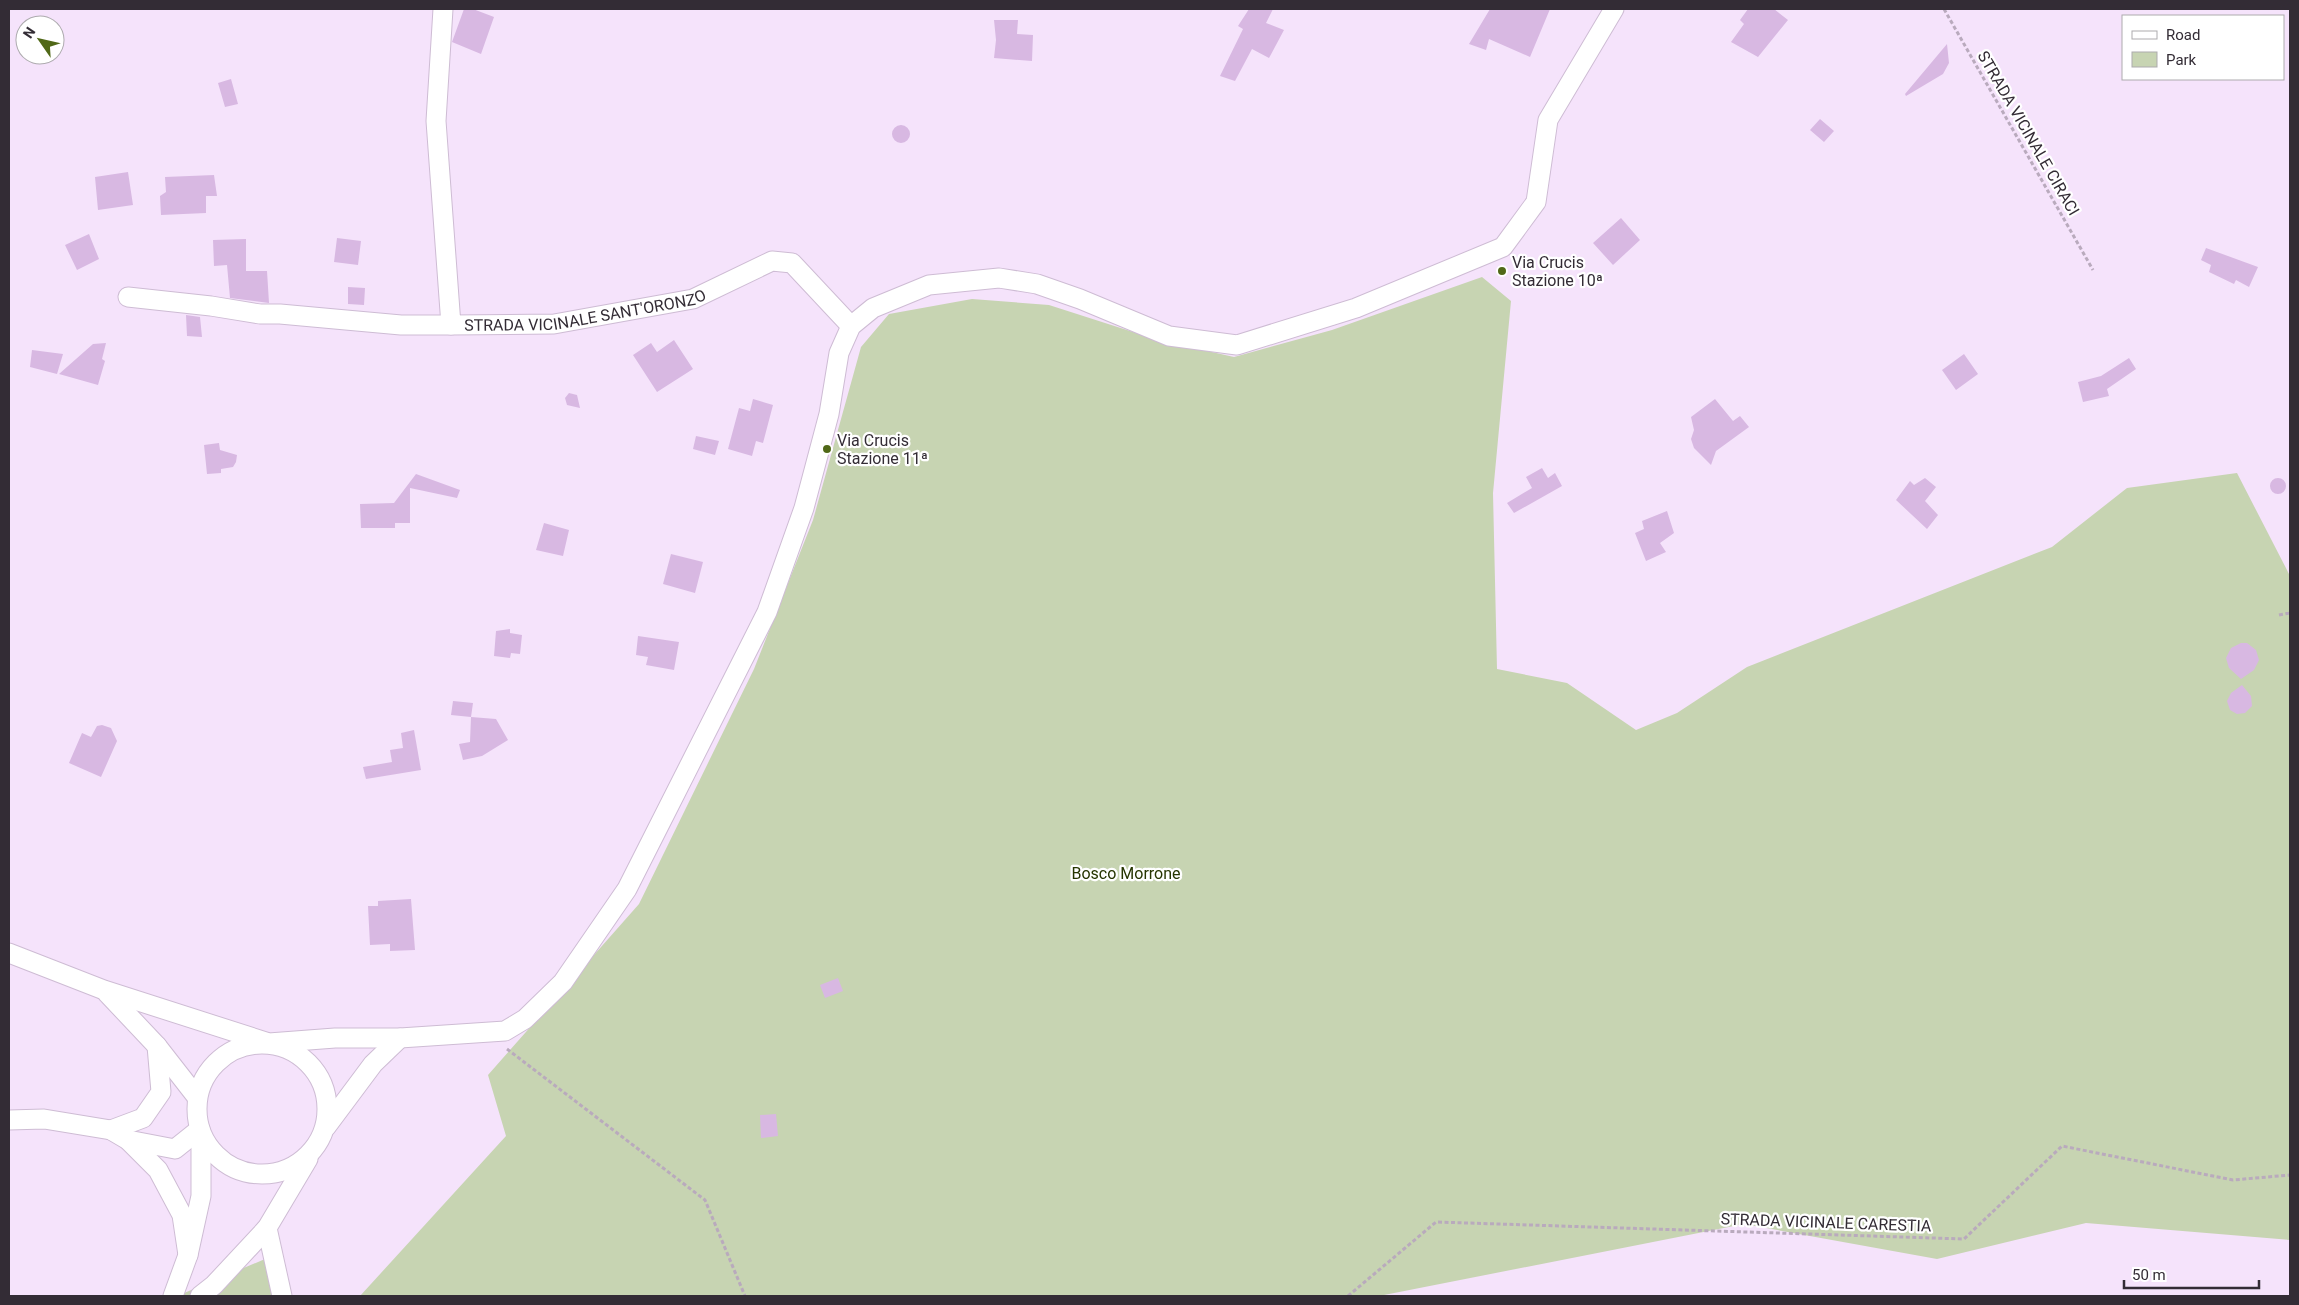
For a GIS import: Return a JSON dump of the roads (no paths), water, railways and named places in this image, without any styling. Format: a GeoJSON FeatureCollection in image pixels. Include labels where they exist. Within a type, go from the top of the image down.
{"type":"FeatureCollection","features":[{"type":"Feature","properties":{"kind":"street","name":"STRADA VICINALE SANT'ORONZO"},"geometry":{"type":"LineString","coordinates":[[444,9],[436,121],[451,325],[554,324],[693,299],[772,261],[792,263],[851,326]]}},
{"type":"Feature","properties":{"kind":"street"},"geometry":{"type":"LineString","coordinates":[[196,1096],[204,1079],[232,1053],[250,1044],[335,1038],[400,1038],[504,1031],[526,1019],[563,982],[627,889],[766,612],[804,508],[829,414],[840,353],[851,326],[873,308],[929,285],[999,278],[1037,284],[1080,299],[1169,336],[1237,345],[1356,308],[1503,248],[1536,202],[1548,120],[1614,9]]}},
{"type":"Feature","properties":{"kind":"street"},"geometry":{"type":"LineString","coordinates":[[128,298],[211,306],[260,314],[280,314],[401,325],[451,325]]}},
{"type":"Feature","properties":{"kind":"street"},"geometry":{"type":"LineString","coordinates":[[9,954],[104,990],[269,1043],[302,1056],[325,1086],[328,1107],[318,1140],[267,1228],[214,1285],[200,1296]]}},
{"type":"Feature","properties":{"kind":"street"},"geometry":{"type":"LineString","coordinates":[[104,990],[157,1046],[196,1096],[200,1129],[201,1196],[188,1255],[173,1296]]}},
{"type":"Feature","properties":{"kind":"street"},"geometry":{"type":"LineString","coordinates":[[200,1129],[210,1146],[225,1162],[236,1169],[258,1175],[280,1173],[299,1163],[374,1064],[400,1038]]}},
{"type":"Feature","properties":{"kind":"street"},"geometry":{"type":"LineString","coordinates":[[111,1130],[143,1118],[161,1092],[157,1046]]}},
{"type":"Feature","properties":{"kind":"street"},"geometry":{"type":"LineString","coordinates":[[9,1120],[44,1119],[111,1130],[128,1140],[158,1170],[182,1215],[188,1255]]}},
{"type":"Feature","properties":{"kind":"street"},"geometry":{"type":"LineString","coordinates":[[128,1140],[175,1149],[200,1129]]}},
{"type":"Feature","properties":{"kind":"street"},"geometry":{"type":"LineString","coordinates":[[267,1228],[282,1296]]}},
{"type":"Feature","properties":{"kind":"place","name":"Via Crucis Stazione 10ª"},"geometry":{"type":"Point","coordinates":[1502,271]}},
{"type":"Feature","properties":{"kind":"place","name":"Via Crucis Stazione 11ª"},"geometry":{"type":"Point","coordinates":[827,449]}},
{"type":"Feature","properties":{"kind":"park label","name":"Bosco Morrone"},"geometry":{"type":"Point","coordinates":[1126,873]}}]}
